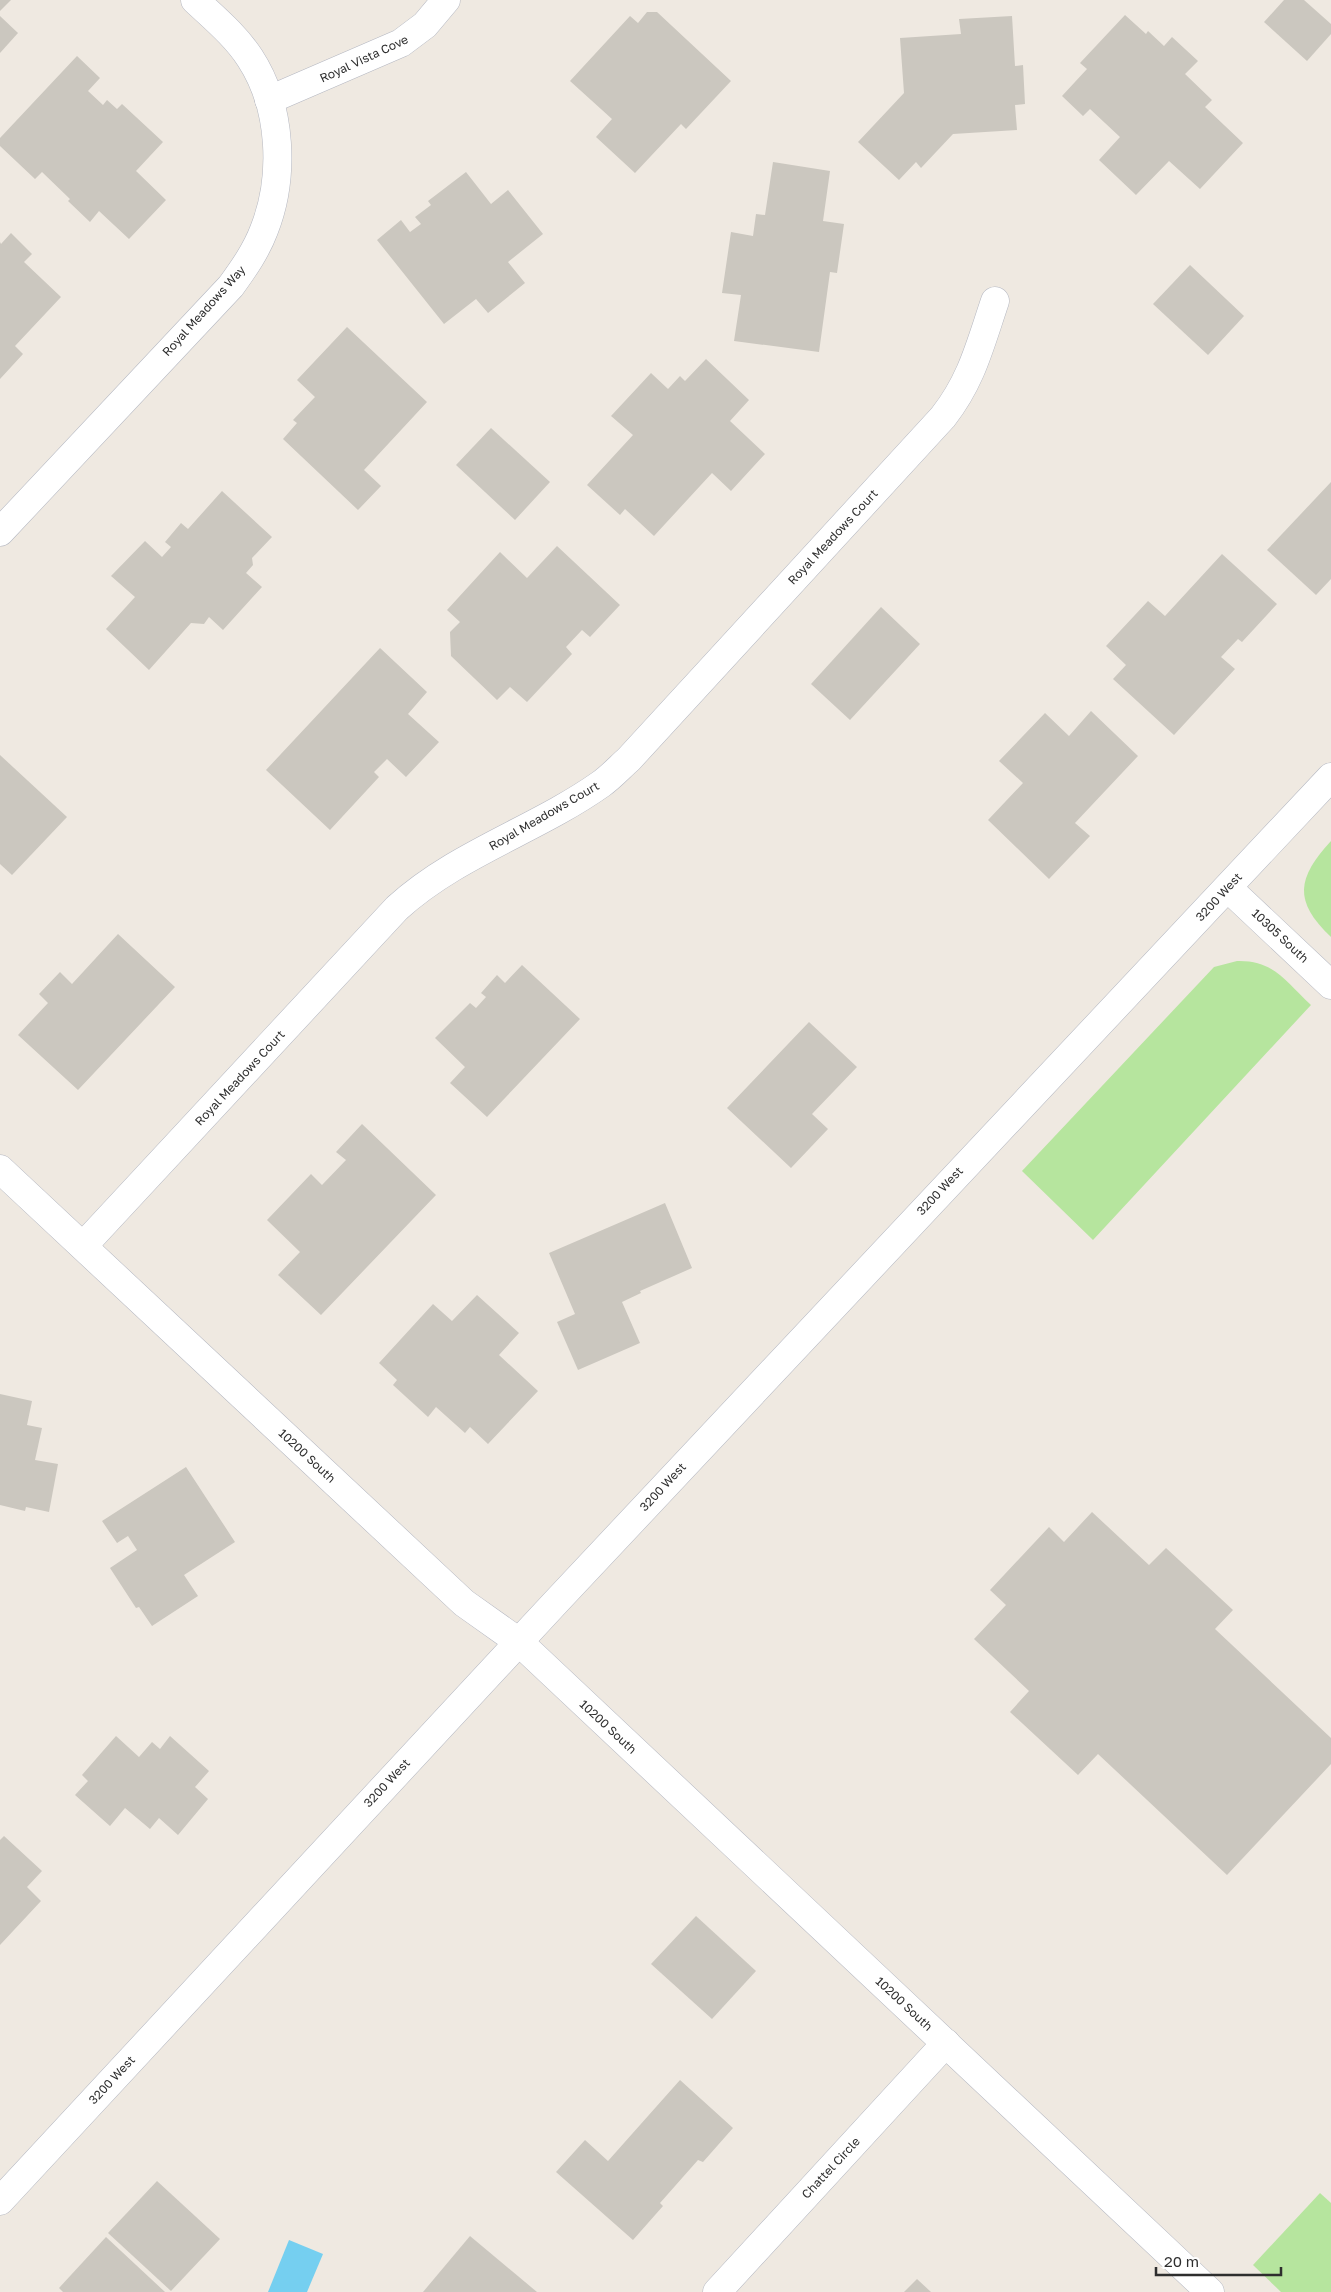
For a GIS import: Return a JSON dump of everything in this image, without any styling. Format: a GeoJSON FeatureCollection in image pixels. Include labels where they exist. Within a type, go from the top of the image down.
{"type":"FeatureCollection","features":[{"type":"Feature","properties":{"kind":"street","name":"Royal Meadows Way"},"geometry":{"type":"LineString","coordinates":[[0,532],[231,286],[250,260],[264,230],[273,199],[278,166],[276,133],[269,100],[250,58],[237,40],[195,0]]}},
{"type":"Feature","properties":{"kind":"street","name":"Royal Vista Cove"},"geometry":{"type":"LineString","coordinates":[[269,100],[401,43],[425,25],[446,0]]}},
{"type":"Feature","properties":{"kind":"street","name":"Royal Meadows Court"},"geometry":{"type":"LineString","coordinates":[[83,1246],[397,908],[418,889],[444,872],[574,802],[603,783],[629,759],[943,417],[969,378],[995,301]]}},
{"type":"Feature","properties":{"kind":"street","name":"3200 West"},"geometry":{"type":"LineString","coordinates":[[0,2201],[928,1204],[1331,777]]}},
{"type":"Feature","properties":{"kind":"street","name":"10305 South"},"geometry":{"type":"LineString","coordinates":[[1228,888],[1331,985]]}},
{"type":"Feature","properties":{"kind":"street","name":"10200 South"},"geometry":{"type":"LineString","coordinates":[[0,1169],[464,1604],[519,1642],[1210,2292]]}},
{"type":"Feature","properties":{"kind":"street","name":"Chattel Circle"},"geometry":{"type":"LineString","coordinates":[[717,2292],[946,2043]]}},
{"type":"Feature","properties":{"kind":"green space"},"geometry":{"type":"Polygon","coordinates":[[[1331,841],[1331,937],[1310,912],[1305,901],[1304,889],[1311,867],[1331,841]]]}},
{"type":"Feature","properties":{"kind":"green space"},"geometry":{"type":"Polygon","coordinates":[[[1237,961],[1261,964],[1270,968],[1286,980],[1311,1005],[1093,1240],[1022,1171],[1214,967],[1237,961]]]}},
{"type":"Feature","properties":{"kind":"green space"},"geometry":{"type":"Polygon","coordinates":[[[1320,2193],[1331,2203],[1331,2292],[1281,2292],[1253,2265],[1320,2193]]]}},
{"type":"Feature","properties":{"kind":"water"},"geometry":{"type":"Polygon","coordinates":[[[289,2240],[323,2254],[307,2292],[268,2292],[289,2240]]]}},
{"type":"Feature","properties":{"kind":"building"},"geometry":{"type":"Polygon","coordinates":[[[0,0],[11,0],[0,11],[0,0]]]}},
{"type":"Feature","properties":{"kind":"building"},"geometry":{"type":"Polygon","coordinates":[[[1284,0],[1304,0],[1331,24],[1331,34],[1307,61],[1264,22],[1284,0]]]}},
{"type":"Feature","properties":{"kind":"building"},"geometry":{"type":"Polygon","coordinates":[[[647,12],[657,12],[731,81],[686,129],[681,124],[635,173],[596,137],[612,119],[570,81],[630,16],[638,23],[647,12]]]}},
{"type":"Feature","properties":{"kind":"building"},"geometry":{"type":"Polygon","coordinates":[[[1125,15],[1146,34],[1148,31],[1164,46],[1172,37],[1198,61],[1185,74],[1212,100],[1205,107],[1243,143],[1200,189],[1169,161],[1136,195],[1099,160],[1120,137],[1090,109],[1083,116],[1062,96],[1087,69],[1080,63],[1125,15]]]}},
{"type":"Feature","properties":{"kind":"building"},"geometry":{"type":"Polygon","coordinates":[[[0,16],[18,33],[0,53],[0,16]]]}},
{"type":"Feature","properties":{"kind":"building"},"geometry":{"type":"Polygon","coordinates":[[[1012,16],[1015,66],[1023,65],[1025,104],[1015,105],[1017,130],[953,134],[921,168],[916,162],[899,180],[858,142],[904,93],[900,38],[961,34],[959,19],[1012,16]]]}},
{"type":"Feature","properties":{"kind":"building"},"geometry":{"type":"Polygon","coordinates":[[[77,56],[100,78],[88,91],[103,105],[107,100],[117,109],[122,104],[163,142],[136,171],[166,200],[129,239],[99,211],[90,222],[68,201],[70,199],[42,172],[35,179],[0,146],[0,138],[77,56]]]}},
{"type":"Feature","properties":{"kind":"building"},"geometry":{"type":"Polygon","coordinates":[[[773,162],[830,171],[823,221],[844,224],[837,273],[830,272],[819,352],[734,341],[741,295],[722,293],[731,232],[753,236],[756,214],[765,215],[773,162]]]}},
{"type":"Feature","properties":{"kind":"building"},"geometry":{"type":"Polygon","coordinates":[[[466,172],[491,204],[508,190],[543,234],[508,262],[525,283],[488,313],[476,299],[444,324],[377,240],[401,220],[410,232],[421,224],[415,217],[431,205],[428,201],[466,172]]]}},
{"type":"Feature","properties":{"kind":"building"},"geometry":{"type":"Polygon","coordinates":[[[11,233],[32,254],[24,262],[61,297],[15,346],[23,354],[0,379],[0,242],[1,244],[11,233]]]}},
{"type":"Feature","properties":{"kind":"building"},"geometry":{"type":"Polygon","coordinates":[[[1190,265],[1244,316],[1208,355],[1153,304],[1190,265]]]}},
{"type":"Feature","properties":{"kind":"building"},"geometry":{"type":"Polygon","coordinates":[[[347,327],[427,402],[364,470],[381,486],[358,510],[283,439],[297,423],[293,420],[315,397],[297,380],[347,327]]]}},
{"type":"Feature","properties":{"kind":"building"},"geometry":{"type":"Polygon","coordinates":[[[706,359],[749,400],[730,421],[765,454],[731,491],[712,473],[654,536],[625,509],[620,515],[587,485],[633,435],[611,416],[651,373],[668,389],[680,376],[685,381],[706,359]]]}},
{"type":"Feature","properties":{"kind":"building"},"geometry":{"type":"Polygon","coordinates":[[[491,428],[550,482],[515,520],[456,465],[491,428]]]}},
{"type":"Feature","properties":{"kind":"building"},"geometry":{"type":"Polygon","coordinates":[[[1331,482],[1331,579],[1316,595],[1267,550],[1331,482]]]}},
{"type":"Feature","properties":{"kind":"building"},"geometry":{"type":"Polygon","coordinates":[[[222,491],[272,537],[252,558],[253,565],[246,573],[262,587],[223,630],[209,617],[204,624],[191,623],[149,670],[106,629],[135,597],[111,576],[145,541],[162,557],[171,547],[165,542],[181,523],[188,529],[222,491]]]}},
{"type":"Feature","properties":{"kind":"building"},"geometry":{"type":"Polygon","coordinates":[[[557,546],[620,605],[590,637],[582,630],[566,647],[572,654],[527,702],[510,687],[497,700],[451,656],[450,632],[460,622],[447,610],[500,552],[527,578],[557,546]]]}},
{"type":"Feature","properties":{"kind":"building"},"geometry":{"type":"Polygon","coordinates":[[[1222,554],[1277,604],[1242,642],[1238,639],[1221,657],[1235,669],[1174,735],[1113,679],[1126,665],[1106,646],[1148,601],[1165,616],[1222,554]]]}},
{"type":"Feature","properties":{"kind":"building"},"geometry":{"type":"Polygon","coordinates":[[[881,607],[920,644],[850,720],[811,684],[881,607]]]}},
{"type":"Feature","properties":{"kind":"building"},"geometry":{"type":"Polygon","coordinates":[[[380,648],[427,692],[408,714],[439,742],[406,777],[387,759],[374,772],[379,777],[330,830],[266,770],[380,648]]]}},
{"type":"Feature","properties":{"kind":"building"},"geometry":{"type":"Polygon","coordinates":[[[1091,711],[1138,756],[1075,823],[1090,836],[1049,879],[988,820],[1023,783],[999,761],[1045,713],[1069,736],[1091,711]]]}},
{"type":"Feature","properties":{"kind":"building"},"geometry":{"type":"Polygon","coordinates":[[[0,755],[67,817],[12,875],[0,864],[0,755]]]}},
{"type":"Feature","properties":{"kind":"building"},"geometry":{"type":"Polygon","coordinates":[[[118,934],[175,987],[78,1090],[18,1035],[48,1003],[39,994],[60,972],[72,984],[118,934]]]}},
{"type":"Feature","properties":{"kind":"building"},"geometry":{"type":"Polygon","coordinates":[[[522,965],[580,1019],[487,1117],[450,1083],[465,1067],[435,1038],[470,1003],[476,1008],[486,997],[481,993],[497,975],[505,983],[522,965]]]}},
{"type":"Feature","properties":{"kind":"building"},"geometry":{"type":"Polygon","coordinates":[[[809,1022],[857,1067],[812,1114],[828,1129],[791,1168],[727,1108],[809,1022]]]}},
{"type":"Feature","properties":{"kind":"building"},"geometry":{"type":"Polygon","coordinates":[[[362,1124],[436,1195],[321,1315],[278,1275],[300,1252],[267,1220],[311,1174],[322,1185],[346,1160],[336,1152],[362,1124]]]}},
{"type":"Feature","properties":{"kind":"building"},"geometry":{"type":"Polygon","coordinates":[[[665,1203],[692,1268],[640,1291],[641,1293],[622,1302],[640,1343],[578,1370],[557,1322],[575,1314],[549,1253],[665,1203]]]}},
{"type":"Feature","properties":{"kind":"building"},"geometry":{"type":"Polygon","coordinates":[[[477,1295],[519,1333],[499,1355],[538,1391],[488,1444],[470,1427],[465,1433],[436,1407],[428,1417],[393,1385],[397,1380],[379,1363],[433,1304],[452,1321],[477,1295]]]}},
{"type":"Feature","properties":{"kind":"building"},"geometry":{"type":"Polygon","coordinates":[[[0,1394],[32,1401],[27,1425],[42,1428],[35,1460],[58,1464],[49,1512],[26,1507],[25,1511],[0,1505],[0,1394]]]}},
{"type":"Feature","properties":{"kind":"building"},"geometry":{"type":"Polygon","coordinates":[[[186,1467],[235,1542],[184,1575],[198,1596],[152,1626],[139,1607],[136,1608],[110,1568],[137,1550],[128,1536],[117,1543],[102,1521],[186,1467]]]}},
{"type":"Feature","properties":{"kind":"building"},"geometry":{"type":"Polygon","coordinates":[[[1092,1512],[1149,1565],[1166,1548],[1233,1610],[1215,1629],[1331,1738],[1331,1764],[1227,1875],[1098,1754],[1078,1775],[1010,1712],[1029,1691],[974,1639],[1006,1605],[990,1590],[1049,1527],[1064,1542],[1092,1512]]]}},
{"type":"Feature","properties":{"kind":"building"},"geometry":{"type":"Polygon","coordinates":[[[116,1736],[139,1757],[152,1742],[160,1749],[170,1736],[209,1771],[195,1787],[208,1799],[178,1835],[159,1818],[150,1829],[125,1808],[110,1826],[75,1795],[88,1781],[82,1775],[116,1736]]]}},
{"type":"Feature","properties":{"kind":"building"},"geometry":{"type":"Polygon","coordinates":[[[4,1836],[42,1871],[27,1887],[41,1901],[0,1945],[0,1840],[4,1836]]]}},
{"type":"Feature","properties":{"kind":"building"},"geometry":{"type":"Polygon","coordinates":[[[696,1916],[756,1971],[712,2019],[651,1964],[696,1916]]]}},
{"type":"Feature","properties":{"kind":"building"},"geometry":{"type":"Polygon","coordinates":[[[680,2080],[733,2128],[703,2162],[698,2160],[660,2203],[663,2206],[633,2240],[556,2172],[585,2140],[608,2161],[680,2080]]]}},
{"type":"Feature","properties":{"kind":"building"},"geometry":{"type":"Polygon","coordinates":[[[157,2181],[220,2239],[171,2291],[108,2233],[157,2181]]]}},
{"type":"Feature","properties":{"kind":"building"},"geometry":{"type":"Polygon","coordinates":[[[470,2236],[537,2292],[423,2292],[470,2236]]]}},
{"type":"Feature","properties":{"kind":"building"},"geometry":{"type":"Polygon","coordinates":[[[106,2237],[165,2292],[63,2292],[59,2288],[106,2237]]]}},
{"type":"Feature","properties":{"kind":"building"},"geometry":{"type":"Polygon","coordinates":[[[917,2279],[931,2292],[904,2292],[917,2279]]]}}]}
